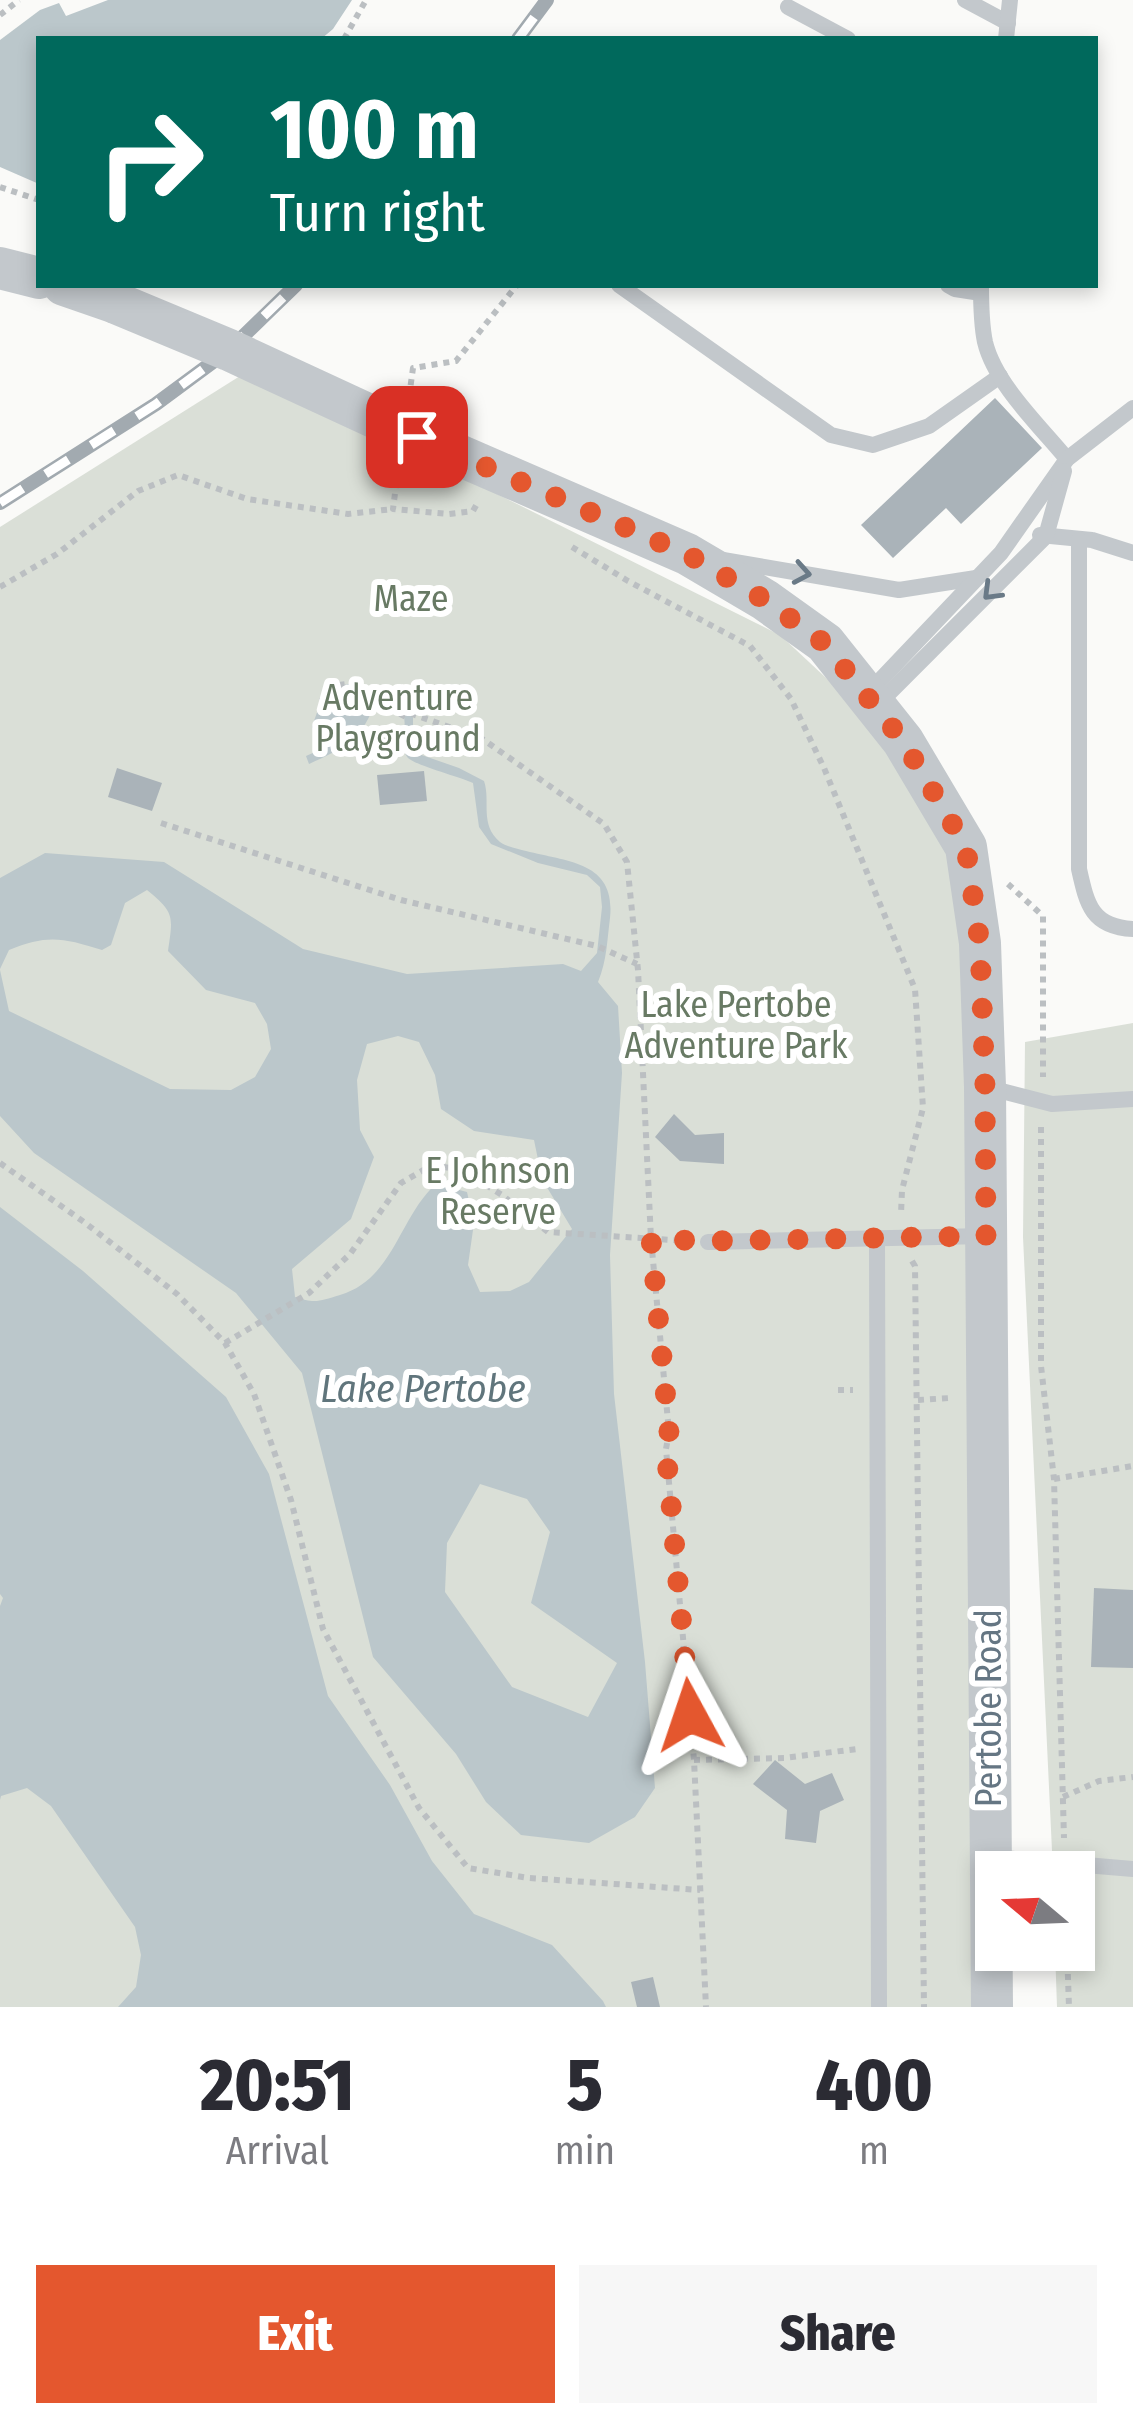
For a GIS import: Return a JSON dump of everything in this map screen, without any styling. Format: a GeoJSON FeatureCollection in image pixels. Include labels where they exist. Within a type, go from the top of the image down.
{"type":"FeatureCollection","features":[{"type":"Feature","properties":{"kind":"street"},"geometry":{"type":"LineString","coordinates":[[0,268],[36,277]]}},
{"type":"Feature","properties":{"kind":"street","name":"Pertobe Road"},"geometry":{"type":"LineString","coordinates":[[73,288],[229,350],[687,554],[765,600],[824,643],[903,741],[966,847],[980,944],[988,1482],[1007,1851]]}},
{"type":"Feature","properties":{"kind":"street","name":"Pertobe Road"},"geometry":{"type":"LineString","coordinates":[[992,2007],[996,1971]]}},
{"type":"Feature","properties":{"kind":"street"},"geometry":{"type":"LineString","coordinates":[[1018,1971],[1018,2007]]}},
{"type":"Feature","properties":{"kind":"lane"},"geometry":{"type":"LineString","coordinates":[[965,0],[1007,31]]}},
{"type":"Feature","properties":{"kind":"lane"},"geometry":{"type":"LineString","coordinates":[[1007,31],[1010,0]]}},
{"type":"Feature","properties":{"kind":"lane"},"geometry":{"type":"LineString","coordinates":[[788,7],[842,36]]}},
{"type":"Feature","properties":{"kind":"lane"},"geometry":{"type":"LineString","coordinates":[[623,288],[831,435],[873,445],[929,426],[1000,376]]}},
{"type":"Feature","properties":{"kind":"lane"},"geometry":{"type":"LineString","coordinates":[[981,289],[986,346],[1000,376],[1067,459]]}},
{"type":"Feature","properties":{"kind":"lane"},"geometry":{"type":"LineString","coordinates":[[872,700],[1020,530],[1067,459],[1133,409]]}},
{"type":"Feature","properties":{"kind":"lane"},"geometry":{"type":"LineString","coordinates":[[872,700],[1046,536],[1067,459]]}},
{"type":"Feature","properties":{"kind":"lane"},"geometry":{"type":"LineString","coordinates":[[1020,530],[1133,553]]}},
{"type":"Feature","properties":{"kind":"lane"},"geometry":{"type":"LineString","coordinates":[[1079,540],[1079,869],[1085,899],[1097,917],[1110,927],[1133,929]]}},
{"type":"Feature","properties":{"kind":"lane"},"geometry":{"type":"LineString","coordinates":[[687,554],[899,590],[977,578]]}},
{"type":"Feature","properties":{"kind":"lane"},"geometry":{"type":"LineString","coordinates":[[985,1087],[1052,1104],[1133,1099]]}},
{"type":"Feature","properties":{"kind":"lane"},"geometry":{"type":"LineString","coordinates":[[708,1241],[986,1236]]}},
{"type":"Feature","properties":{"kind":"lane"},"geometry":{"type":"LineString","coordinates":[[877,1237],[880,2007]]}},
{"type":"Feature","properties":{"kind":"lane"},"geometry":{"type":"LineString","coordinates":[[1095,1867],[1133,1870]]}},
{"type":"Feature","properties":{"kind":"path"},"geometry":{"type":"LineString","coordinates":[[0,15],[19,0]]}},
{"type":"Feature","properties":{"kind":"path"},"geometry":{"type":"LineString","coordinates":[[346,36],[366,0]]}},
{"type":"Feature","properties":{"kind":"path"},"geometry":{"type":"LineString","coordinates":[[0,187],[36,199]]}},
{"type":"Feature","properties":{"kind":"path"},"geometry":{"type":"LineString","coordinates":[[413,368],[456,361],[515,288]]}},
{"type":"Feature","properties":{"kind":"path"},"geometry":{"type":"LineString","coordinates":[[0,587],[57,554],[138,490],[178,475],[247,499],[348,514],[392,509]]}},
{"type":"Feature","properties":{"kind":"path"},"geometry":{"type":"LineString","coordinates":[[556,537],[750,646],[791,698],[915,988],[923,1108],[902,1190],[901,1237],[914,1266],[924,2007]]}},
{"type":"Feature","properties":{"kind":"path"},"geometry":{"type":"LineString","coordinates":[[321,701],[338,685],[355,683],[374,701],[482,738],[604,824],[627,862],[638,964],[651,1239],[669,1432],[666,1449],[694,1760],[706,2007]]}},
{"type":"Feature","properties":{"kind":"path"},"geometry":{"type":"LineString","coordinates":[[161,824],[401,900],[598,946],[638,964]]}},
{"type":"Feature","properties":{"kind":"path"},"geometry":{"type":"LineString","coordinates":[[966,847],[1043,916],[1041,1366],[1054,1479],[1065,1851]]}},
{"type":"Feature","properties":{"kind":"path"},"geometry":{"type":"LineString","coordinates":[[0,1163],[177,1294],[225,1343],[254,1394],[291,1500],[323,1629],[419,1808],[468,1868],[529,1878],[700,1890]]}},
{"type":"Feature","properties":{"kind":"path"},"geometry":{"type":"LineString","coordinates":[[225,1343],[309,1293],[350,1254],[401,1183],[431,1165],[462,1170],[548,1232],[708,1241]]}},
{"type":"Feature","properties":{"kind":"path"},"geometry":{"type":"LineString","coordinates":[[1054,1479],[1132,1468]]}},
{"type":"Feature","properties":{"kind":"path"},"geometry":{"type":"LineString","coordinates":[[694,1760],[784,1758],[879,1746]]}},
{"type":"Feature","properties":{"kind":"path"},"geometry":{"type":"LineString","coordinates":[[1063,1797],[1099,1781],[1133,1777]]}},
{"type":"Feature","properties":{"kind":"path"},"geometry":{"type":"LineString","coordinates":[[1068,1971],[1069,2007]]}},
{"type":"Feature","properties":{"kind":"green space","name":"E Johnson Reserve"},"geometry":{"type":"Polygon","coordinates":[[[240,376],[445,468],[780,635],[940,784],[996,995],[996,1851],[975,1851],[975,1971],[996,1971],[996,2007],[0,2007],[0,527],[240,376]]]}},
{"type":"Feature","properties":{"kind":"green space"},"geometry":{"type":"Polygon","coordinates":[[[1133,1023],[1133,2007],[1057,2007],[1056,1971],[1095,1971],[1095,1851],[1052,1851],[1023,1237],[1025,1042],[1133,1023]]]}},
{"type":"Feature","properties":{"kind":"water"},"geometry":{"type":"Polygon","coordinates":[[[108,0],[352,0],[325,36],[36,36],[36,183],[0,167],[0,40],[40,10],[59,3],[66,16],[108,0]]]}},
{"type":"Feature","properties":{"kind":"water","name":"Lake Pertobe"},"geometry":{"type":"Polygon","coordinates":[[[355,683],[408,701],[413,752],[484,781],[490,828],[500,842],[586,868],[605,885],[610,899],[598,982],[618,1006],[622,1073],[610,1255],[614,1394],[655,1788],[635,1817],[589,1843],[521,1835],[486,1802],[456,1754],[373,1657],[302,1373],[236,1293],[34,1153],[0,1116],[0,970],[9,1011],[170,1089],[231,1090],[255,1077],[271,1049],[267,1024],[255,1003],[206,990],[168,951],[170,916],[147,890],[125,903],[111,945],[102,950],[66,941],[34,942],[9,950],[0,969],[0,878],[45,853],[164,862],[303,949],[407,974],[563,964],[581,971],[597,953],[600,887],[587,875],[538,863],[491,844],[479,827],[473,783],[408,758],[399,707],[375,701],[351,740],[309,764],[306,756],[324,748],[312,727],[318,710],[331,691],[355,683]],[[398,1036],[367,1044],[357,1080],[360,1130],[374,1157],[351,1219],[292,1269],[295,1297],[327,1299],[373,1276],[436,1184],[467,1192],[474,1223],[468,1265],[480,1292],[510,1291],[529,1282],[572,1229],[542,1179],[534,1140],[474,1131],[441,1109],[435,1075],[419,1042],[398,1036]],[[480,1484],[447,1543],[445,1592],[512,1687],[588,1717],[617,1663],[531,1603],[550,1532],[527,1499],[480,1484]]]}},
{"type":"Feature","properties":{"kind":"water","name":"Lake Pertobe"},"geometry":{"type":"Polygon","coordinates":[[[0,1207],[83,1271],[226,1397],[269,1474],[328,1696],[390,1785],[432,1861],[474,1914],[552,1945],[606,2007],[118,2007],[136,1987],[141,1955],[135,1927],[51,1806],[27,1788],[0,1800],[0,1207]]]}},
{"type":"Feature","properties":{"kind":"building"},"geometry":{"type":"Polygon","coordinates":[[[995,398],[1042,448],[961,524],[946,508],[893,558],[861,525],[995,398]]]}},
{"type":"Feature","properties":{"kind":"building"},"geometry":{"type":"Polygon","coordinates":[[[117,768],[162,783],[152,811],[108,797],[117,768]]]}},
{"type":"Feature","properties":{"kind":"building"},"geometry":{"type":"Polygon","coordinates":[[[424,771],[427,801],[380,805],[377,775],[424,771]]]}},
{"type":"Feature","properties":{"kind":"building"},"geometry":{"type":"Polygon","coordinates":[[[674,1114],[695,1135],[724,1133],[724,1164],[680,1161],[655,1137],[674,1114]]]}},
{"type":"Feature","properties":{"kind":"building"},"geometry":{"type":"Polygon","coordinates":[[[1094,1588],[1133,1590],[1133,1668],[1091,1667],[1094,1588]]]}},
{"type":"Feature","properties":{"kind":"building"},"geometry":{"type":"Polygon","coordinates":[[[775,1760],[805,1784],[832,1773],[844,1800],[820,1811],[816,1843],[785,1839],[787,1810],[753,1784],[775,1760]]]}},
{"type":"Feature","properties":{"kind":"building"},"geometry":{"type":"Polygon","coordinates":[[[653,1977],[660,2007],[637,2007],[631,1982],[653,1977]]]}},
{"type":"Feature","properties":{"kind":"railway"},"geometry":{"type":"LineString","coordinates":[[520,36],[547,0]]}},
{"type":"Feature","properties":{"kind":"railway"},"geometry":{"type":"LineString","coordinates":[[0,503],[156,404],[229,350],[293,288]]}},
{"type":"Feature","properties":{"kind":"route"},"geometry":{"type":"LineString","coordinates":[[417,437],[687,554],[765,600],[824,643],[903,741],[966,847],[980,944],[986,1236],[651,1239],[690,1715]]}},
{"type":"Feature","properties":{"kind":"park label","name":"Maze"},"geometry":{"type":"Point","coordinates":[411,599]}},
{"type":"Feature","properties":{"kind":"park label","name":"Adventure Playground"},"geometry":{"type":"Point","coordinates":[398,718]}},
{"type":"Feature","properties":{"kind":"park label","name":"Lake Pertobe Adventure Park"},"geometry":{"type":"Point","coordinates":[736,1026]}}]}
